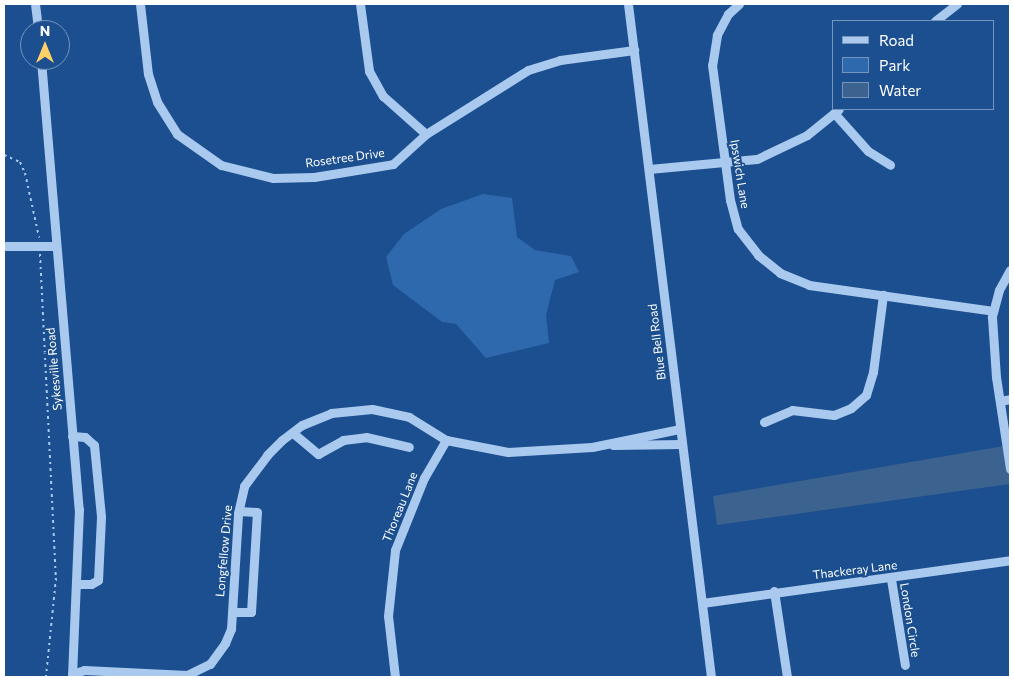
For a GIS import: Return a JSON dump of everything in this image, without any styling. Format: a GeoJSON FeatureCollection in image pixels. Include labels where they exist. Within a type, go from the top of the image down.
{"type":"FeatureCollection","features":[{"type":"Feature","properties":{"kind":"street"},"geometry":{"type":"LineString","coordinates":[[35,4],[37,20]]}},
{"type":"Feature","properties":{"kind":"street","name":"Rosetree Drive"},"geometry":{"type":"LineString","coordinates":[[140,4],[148,74],[157,102],[177,134],[221,165],[273,178],[360,170],[393,164],[426,134],[528,70],[578,56],[634,50]]}},
{"type":"Feature","properties":{"kind":"street"},"geometry":{"type":"LineString","coordinates":[[360,4],[369,71],[383,96],[426,134]]}},
{"type":"Feature","properties":{"kind":"street","name":"Blue Bell Road"},"geometry":{"type":"LineString","coordinates":[[628,4],[711,677]]}},
{"type":"Feature","properties":{"kind":"street","name":"Ipswich Lane"},"geometry":{"type":"LineString","coordinates":[[740,4],[728,14],[713,43],[712,65],[724,161],[738,230],[758,256],[780,273],[809,285],[993,311]]}},
{"type":"Feature","properties":{"kind":"street"},"geometry":{"type":"LineString","coordinates":[[935,20],[957,4]]}},
{"type":"Feature","properties":{"kind":"street","name":"Sykesville Road"},"geometry":{"type":"LineString","coordinates":[[42,70],[79,510],[72,675]]}},
{"type":"Feature","properties":{"kind":"street"},"geometry":{"type":"LineString","coordinates":[[648,169],[757,158],[807,135],[837,111],[868,151],[890,165]]}},
{"type":"Feature","properties":{"kind":"street"},"geometry":{"type":"LineString","coordinates":[[4,246],[56,246]]}},
{"type":"Feature","properties":{"kind":"street"},"geometry":{"type":"LineString","coordinates":[[1010,270],[993,311],[995,365],[1010,469]]}},
{"type":"Feature","properties":{"kind":"street"},"geometry":{"type":"LineString","coordinates":[[764,422],[792,410],[834,415],[851,408],[866,394],[873,372],[883,294]]}},
{"type":"Feature","properties":{"kind":"street"},"geometry":{"type":"LineString","coordinates":[[1000,401],[1010,399]]}},
{"type":"Feature","properties":{"kind":"street","name":"Longfellow Drive"},"geometry":{"type":"LineString","coordinates":[[72,675],[84,670],[201,674],[225,643],[233,612],[239,511],[244,486],[255,469],[293,433],[331,413],[372,408],[409,417],[446,440],[481,449],[528,453],[608,445],[682,444]]}},
{"type":"Feature","properties":{"kind":"street","name":"Longfellow Drive"},"geometry":{"type":"LineString","coordinates":[[608,445],[680,429]]}},
{"type":"Feature","properties":{"kind":"street"},"geometry":{"type":"LineString","coordinates":[[293,433],[318,454],[343,440],[366,437],[409,447]]}},
{"type":"Feature","properties":{"kind":"street"},"geometry":{"type":"LineString","coordinates":[[72,436],[85,437],[94,445],[101,517],[98,580],[91,584],[77,584]]}},
{"type":"Feature","properties":{"kind":"street","name":"Thoreau Lane"},"geometry":{"type":"LineString","coordinates":[[395,677],[388,616],[395,550],[424,478],[446,440]]}},
{"type":"Feature","properties":{"kind":"street"},"geometry":{"type":"LineString","coordinates":[[233,612],[251,612],[257,512],[239,511]]}},
{"type":"Feature","properties":{"kind":"street","name":"Thackeray Lane"},"geometry":{"type":"LineString","coordinates":[[702,603],[774,591],[891,579],[1010,560]]}},
{"type":"Feature","properties":{"kind":"street","name":"London Circle"},"geometry":{"type":"LineString","coordinates":[[891,579],[904,665]]}},
{"type":"Feature","properties":{"kind":"street"},"geometry":{"type":"LineString","coordinates":[[774,591],[787,677]]}},
{"type":"Feature","properties":{"kind":"path"},"geometry":{"type":"LineString","coordinates":[[4,155],[20,162],[25,173],[40,246],[56,578],[46,677]]}},
{"type":"Feature","properties":{"kind":"green space"},"geometry":{"type":"Polygon","coordinates":[[[483,194],[512,198],[517,237],[535,250],[571,256],[579,272],[555,280],[546,315],[549,343],[486,358],[456,324],[442,322],[393,285],[386,257],[404,234],[441,209],[483,194]]]}},
{"type":"Feature","properties":{"kind":"water"},"geometry":{"type":"Polygon","coordinates":[[[1010,445],[1010,484],[717,525],[713,496],[1010,445]]]}}]}
